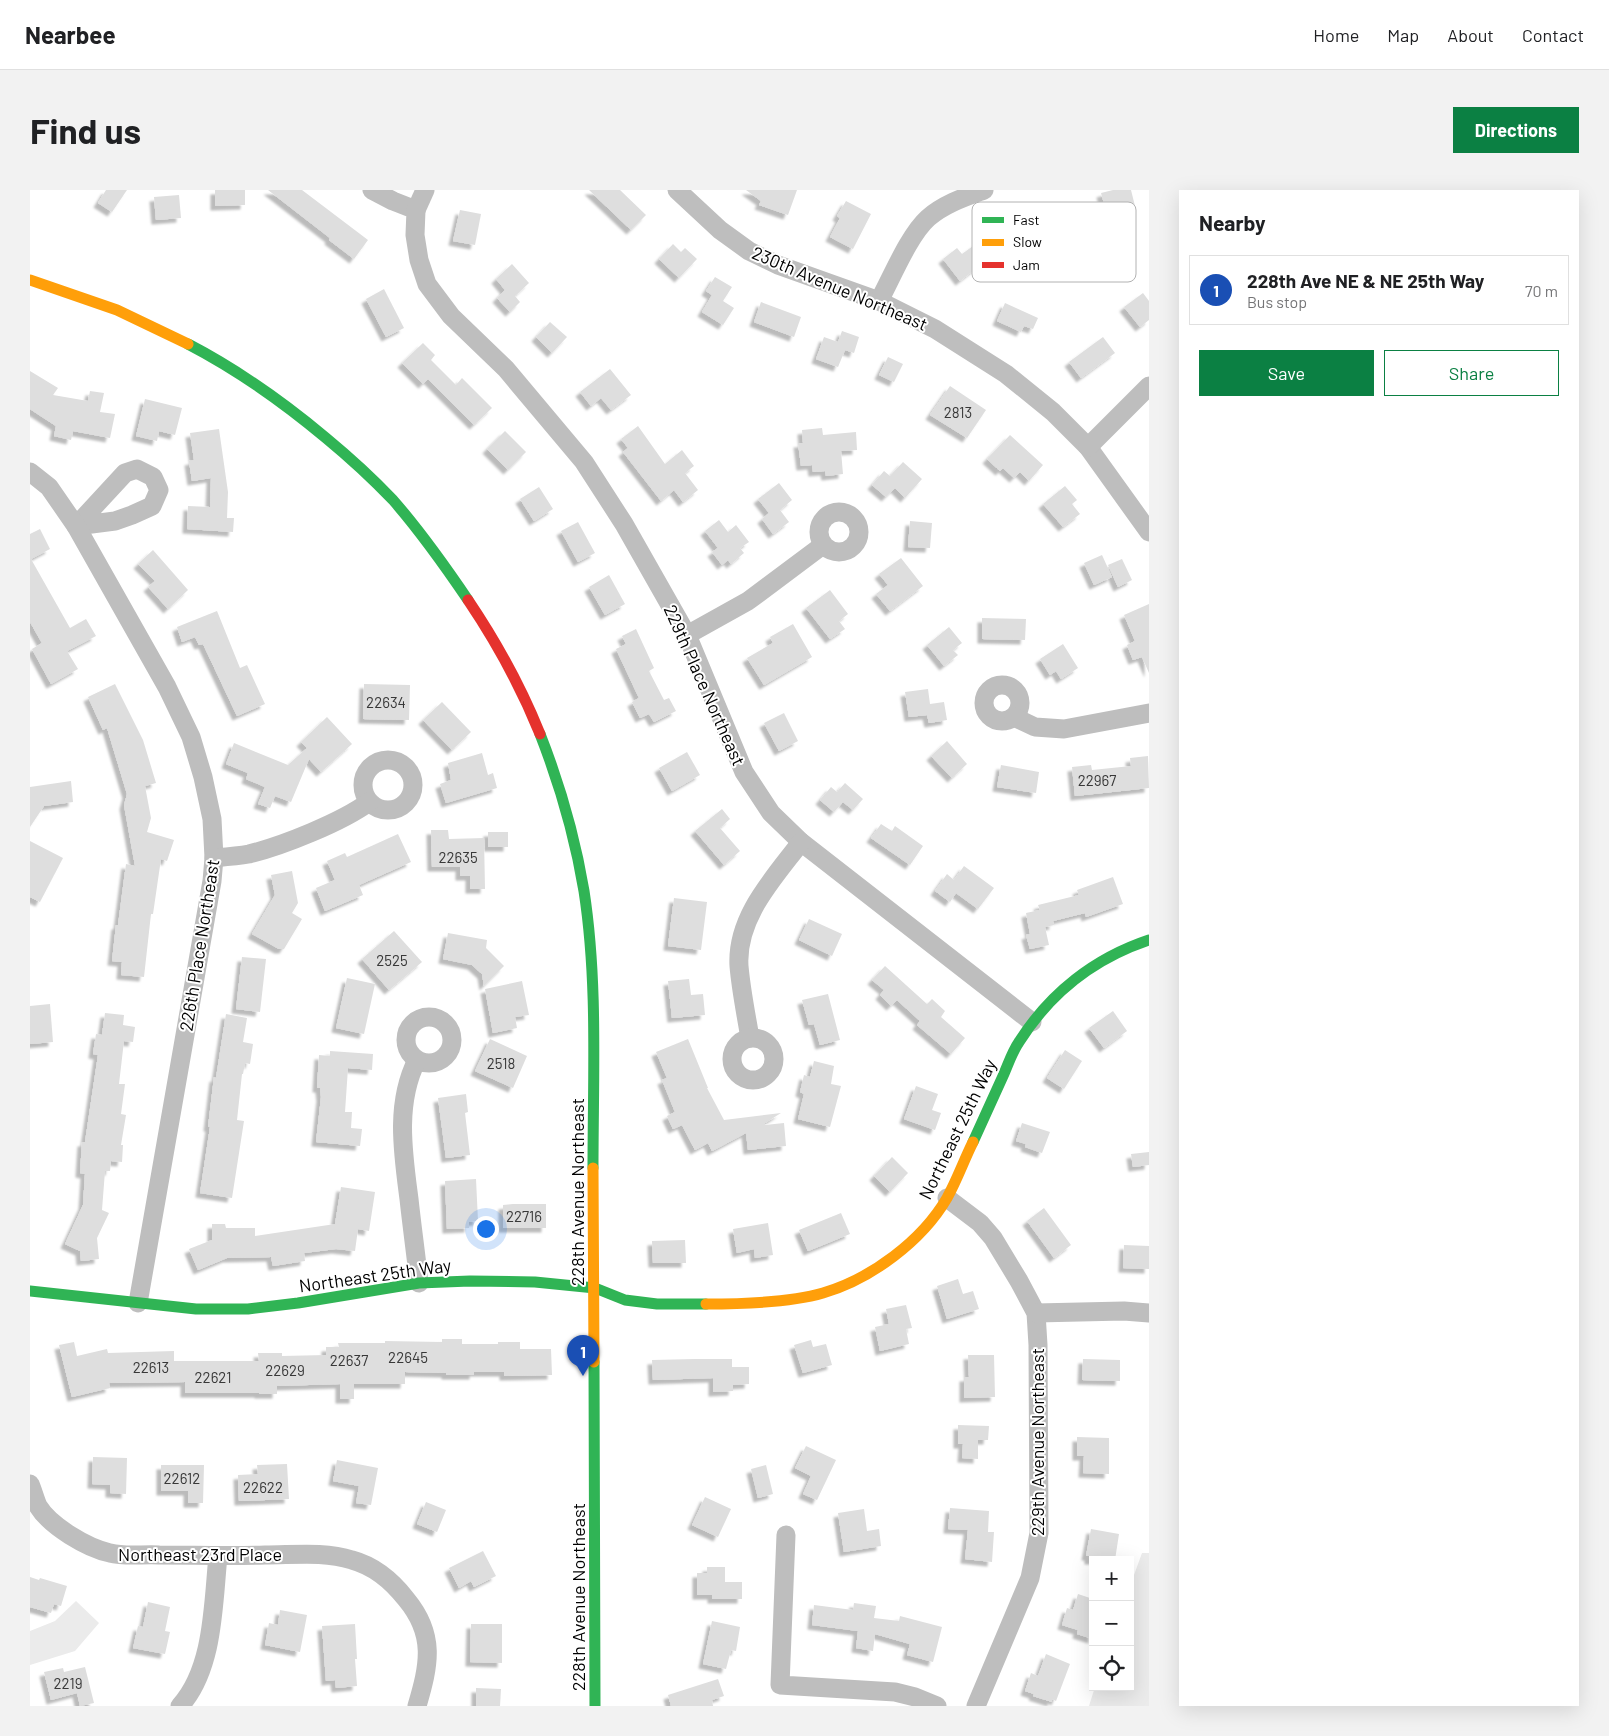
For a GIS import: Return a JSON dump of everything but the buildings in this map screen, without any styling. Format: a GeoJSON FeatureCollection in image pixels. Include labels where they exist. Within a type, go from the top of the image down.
{"type":"FeatureCollection","features":[{"type":"Feature","properties":{"kind":"main road","name":"228th Avenue Northeast"},"geometry":{"type":"LineString","coordinates":[[30,280],[70,292],[145,321],[203,352],[253,381],[291,408],[358,464],[407,517],[479,616],[521,689],[544,744],[568,819],[581,875],[589,938],[593,1014],[596,1706]]}},
{"type":"Feature","properties":{"kind":"main road","name":"Northeast 25th Way"},"geometry":{"type":"LineString","coordinates":[[30,1290],[196,1309],[248,1309],[298,1303],[420,1283],[470,1281],[535,1282],[595,1288],[624,1300],[657,1304],[743,1304],[789,1300],[823,1293],[852,1281],[881,1265],[901,1250],[926,1226],[947,1198],[1018,1043],[1032,1022],[1058,993],[1088,970],[1114,954],[1149,940]]}},
{"type":"Feature","properties":{"kind":"street"},"geometry":{"type":"LineString","coordinates":[[372,190],[416,210]]}},
{"type":"Feature","properties":{"kind":"street","name":"229th Place Northeast"},"geometry":{"type":"LineString","coordinates":[[425,190],[416,210],[415,235],[418,260],[427,284],[451,316],[506,369],[584,462],[624,524],[686,635],[744,772],[771,813],[801,842],[1032,1022]]}},
{"type":"Feature","properties":{"kind":"street","name":"230th Avenue Northeast"},"geometry":{"type":"LineString","coordinates":[[677,190],[720,230],[749,251],[778,265],[879,301],[935,329],[1006,374],[1053,412],[1088,446],[1149,532]]}},
{"type":"Feature","properties":{"kind":"street"},"geometry":{"type":"LineString","coordinates":[[879,301],[913,237],[928,218],[943,207],[984,190]]}},
{"type":"Feature","properties":{"kind":"street"},"geometry":{"type":"LineString","coordinates":[[1088,446],[1149,386]]}},
{"type":"Feature","properties":{"kind":"street","name":"226th Place Northeast"},"geometry":{"type":"LineString","coordinates":[[30,472],[49,487],[76,526],[167,687],[191,736],[203,776],[212,819],[214,858],[212,881],[138,1303]]}},
{"type":"Feature","properties":{"kind":"street"},"geometry":{"type":"LineString","coordinates":[[686,635],[748,601],[824,545]]}},
{"type":"Feature","properties":{"kind":"street"},"geometry":{"type":"LineString","coordinates":[[1014,717],[1035,727],[1064,728],[1149,713]]}},
{"type":"Feature","properties":{"kind":"street"},"geometry":{"type":"LineString","coordinates":[[214,858],[247,854],[276,846],[330,823],[369,802]]}},
{"type":"Feature","properties":{"kind":"street"},"geometry":{"type":"LineString","coordinates":[[750,1038],[739,965],[741,942],[751,913],[763,891],[801,842]]}},
{"type":"Feature","properties":{"kind":"street"},"geometry":{"type":"LineString","coordinates":[[417,1060],[412,1070],[405,1096],[402,1124],[403,1152],[420,1283]]}},
{"type":"Feature","properties":{"kind":"street","name":"229th Avenue Northeast"},"geometry":{"type":"LineString","coordinates":[[947,1198],[980,1223],[993,1238],[1036,1312],[1038,1345],[1039,1523],[1036,1553],[1030,1578],[976,1706]]}},
{"type":"Feature","properties":{"kind":"street"},"geometry":{"type":"LineString","coordinates":[[1036,1312],[1124,1311],[1149,1313]]}},
{"type":"Feature","properties":{"kind":"street"},"geometry":{"type":"LineString","coordinates":[[30,1484],[34,1508]]}},
{"type":"Feature","properties":{"kind":"street","name":"Northeast 23rd Place"},"geometry":{"type":"LineString","coordinates":[[34,1508],[94,1549],[112,1554],[218,1556],[325,1554],[352,1560],[375,1569],[395,1585],[411,1605],[423,1627],[428,1647],[426,1674],[416,1706]]}},
{"type":"Feature","properties":{"kind":"street"},"geometry":{"type":"LineString","coordinates":[[786,1535],[780,1685],[895,1692],[915,1697],[936,1706]]}},
{"type":"Feature","properties":{"kind":"street"},"geometry":{"type":"LineString","coordinates":[[180,1706],[201,1669],[211,1628],[218,1556]]}},
{"type":"Feature","properties":{"kind":"shaded area"},"geometry":{"type":"Polygon","coordinates":[[[1142,1553],[1149,1553],[1149,1706],[1089,1706],[1094,1691],[1134,1691],[1134,1575],[1142,1553]]]}},
{"type":"Feature","properties":{"kind":"shaded area"},"geometry":{"type":"Polygon","coordinates":[[[76,1601],[99,1623],[75,1651],[30,1665],[30,1631],[55,1621],[76,1601]]]}},
{"type":"Feature","properties":{"kind":"traffic: fast"},"geometry":{"type":"LineString","coordinates":[[188,344],[225,365],[277,399],[335,445],[393,500],[432,549],[468,600]]}},
{"type":"Feature","properties":{"kind":"traffic: fast"},"geometry":{"type":"LineString","coordinates":[[540,734],[554,772],[571,831],[584,891],[593,994],[593,1168]]}},
{"type":"Feature","properties":{"kind":"traffic: fast"},"geometry":{"type":"LineString","coordinates":[[973,1142],[1014,1050],[1031,1024],[1075,979],[1110,957],[1149,940]]}},
{"type":"Feature","properties":{"kind":"traffic: fast"},"geometry":{"type":"LineString","coordinates":[[30,1291],[196,1309],[248,1309],[298,1303],[419,1283],[470,1281],[535,1282],[595,1288],[625,1300],[657,1304],[706,1304]]}},
{"type":"Feature","properties":{"kind":"traffic: fast"},"geometry":{"type":"LineString","coordinates":[[594,1362],[595,1706]]}},
{"type":"Feature","properties":{"kind":"traffic: slow"},"geometry":{"type":"LineString","coordinates":[[30,280],[117,310],[188,344]]}},
{"type":"Feature","properties":{"kind":"traffic: slow"},"geometry":{"type":"LineString","coordinates":[[706,1304],[765,1302],[810,1296],[841,1287],[877,1268],[909,1243],[936,1214],[951,1191],[973,1142]]}},
{"type":"Feature","properties":{"kind":"traffic: slow"},"geometry":{"type":"LineString","coordinates":[[593,1168],[594,1362]]}},
{"type":"Feature","properties":{"kind":"traffic: jam"},"geometry":{"type":"LineString","coordinates":[[468,600],[508,666],[540,734]]}},
{"type":"Feature","properties":{"kind":"place","name":"228th Ave NE & NE 25th Way"},"geometry":{"type":"Point","coordinates":[583,1376]}}]}
